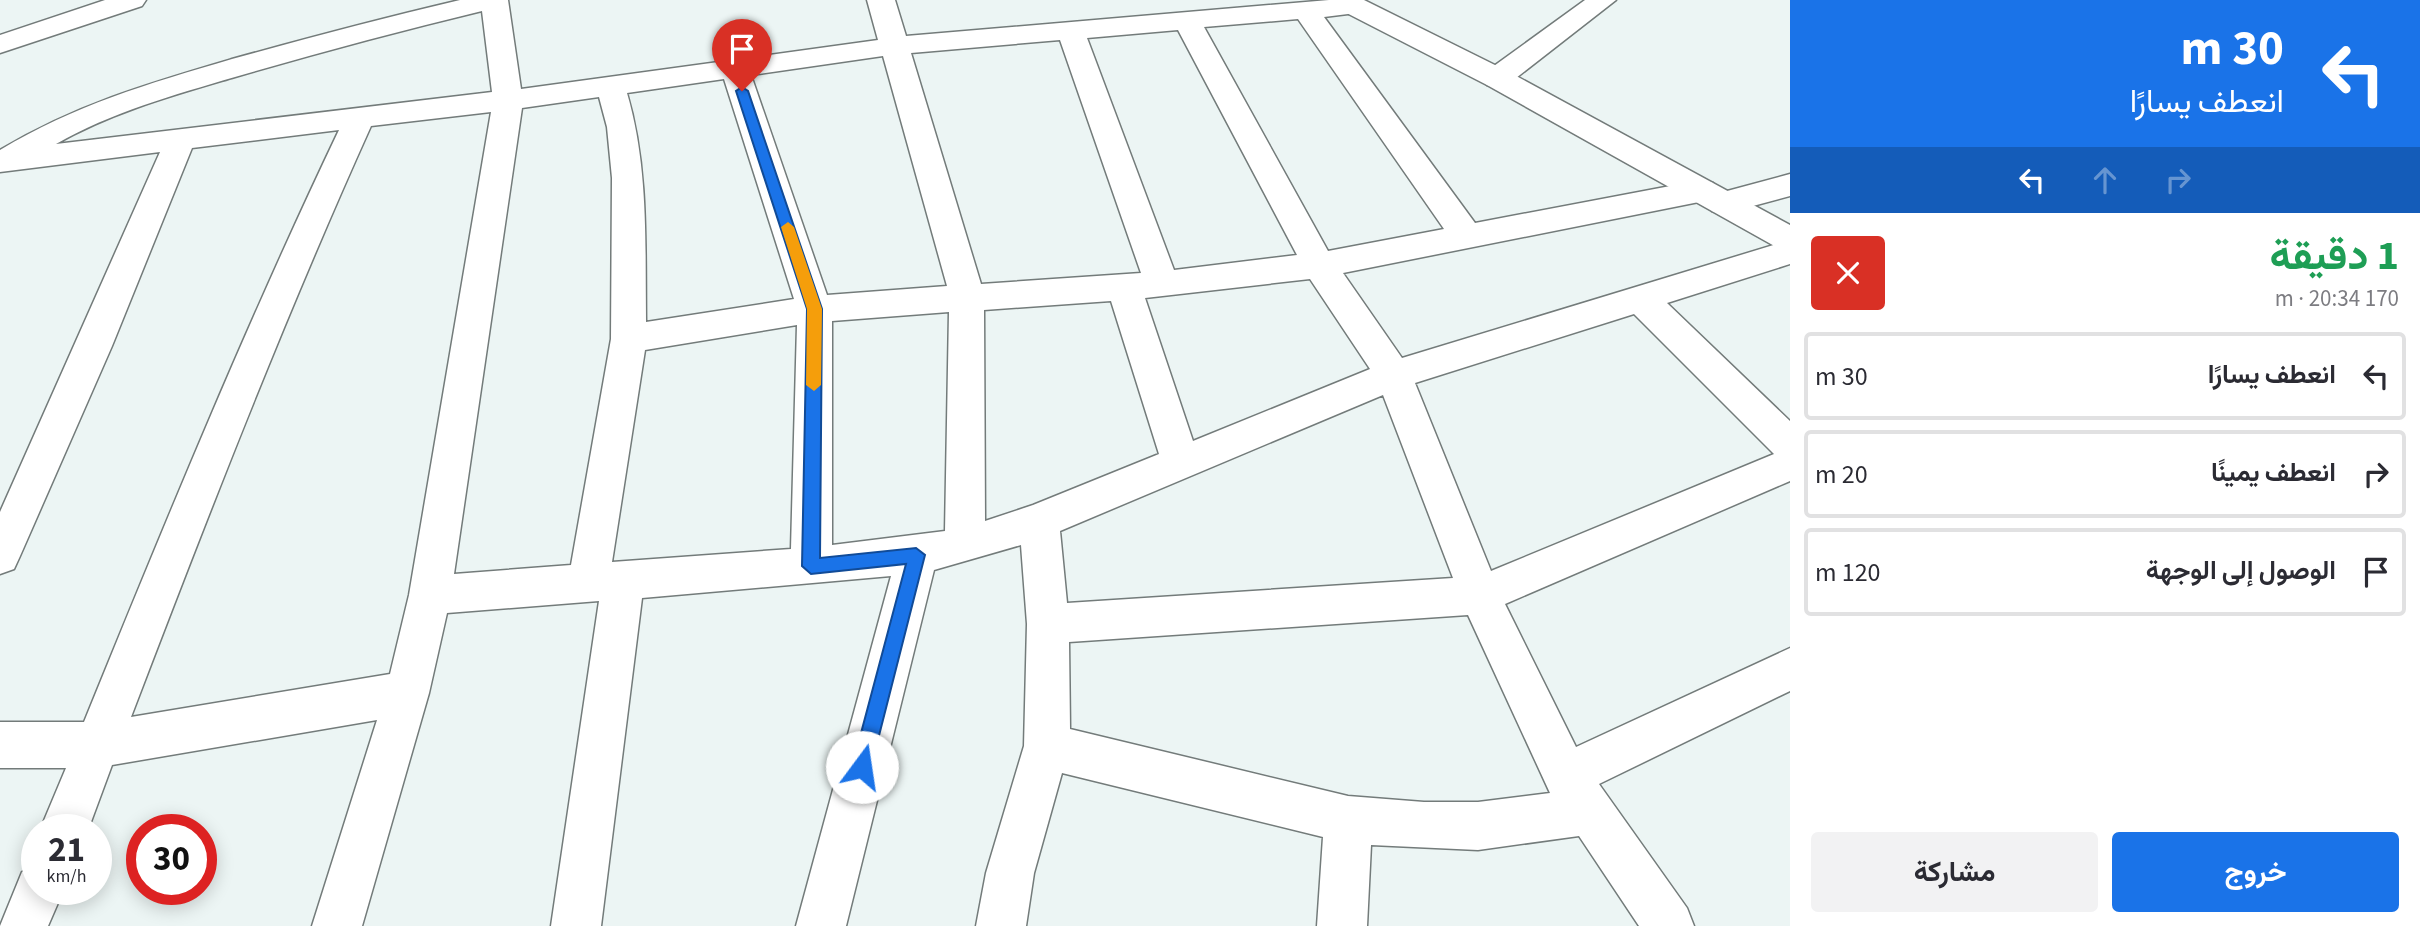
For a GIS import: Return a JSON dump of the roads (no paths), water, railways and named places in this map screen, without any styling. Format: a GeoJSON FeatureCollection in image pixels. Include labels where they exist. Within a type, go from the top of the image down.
{"type":"FeatureCollection","features":[{"type":"Feature","properties":{"kind":"street"},"geometry":{"type":"LineString","coordinates":[[0,44],[132,0]]}},
{"type":"Feature","properties":{"kind":"street"},"geometry":{"type":"LineString","coordinates":[[337,926],[407,693],[430,595],[508,100],[494,0],[348,35],[138,96],[72,122],[0,161],[508,100],[895,46],[1306,11],[1349,3],[1497,78],[1790,240]]}},
{"type":"Feature","properties":{"kind":"street"},"geometry":{"type":"LineString","coordinates":[[881,0],[967,296],[965,545]]}},
{"type":"Feature","properties":{"kind":"street"},"geometry":{"type":"LineString","coordinates":[[1497,78],[1600,1]]}},
{"type":"Feature","properties":{"kind":"street"},"geometry":{"type":"LineString","coordinates":[[1306,11],[1467,236]]}},
{"type":"Feature","properties":{"kind":"street"},"geometry":{"type":"LineString","coordinates":[[1187,21],[1319,265],[1394,375],[1480,595],[1533,712],[1577,794],[1669,926]]}},
{"type":"Feature","properties":{"kind":"street"},"geometry":{"type":"LineString","coordinates":[[1071,32],[1162,284]]}},
{"type":"Feature","properties":{"kind":"street"},"geometry":{"type":"LineString","coordinates":[[734,67],[815,309],[811,566]]}},
{"type":"Feature","properties":{"kind":"street"},"geometry":{"type":"LineString","coordinates":[[576,926],[629,339],[628,178],[622,127],[611,86]]}},
{"type":"Feature","properties":{"kind":"street"},"geometry":{"type":"LineString","coordinates":[[71,814],[222,429],[291,266],[359,119]]}},
{"type":"Feature","properties":{"kind":"street"},"geometry":{"type":"LineString","coordinates":[[0,556],[94,346],[181,138]]}},
{"type":"Feature","properties":{"kind":"street"},"geometry":{"type":"LineString","coordinates":[[629,339],[815,309],[1162,284],[1319,265],[1467,236],[1790,185]]}},
{"type":"Feature","properties":{"kind":"street"},"geometry":{"type":"LineString","coordinates":[[430,595],[811,566],[916,555],[965,545],[1039,522],[1394,375],[1790,252]]}},
{"type":"Feature","properties":{"kind":"street"},"geometry":{"type":"LineString","coordinates":[[1124,286],[1181,463]]}},
{"type":"Feature","properties":{"kind":"street"},"geometry":{"type":"LineString","coordinates":[[1641,299],[1790,445]]}},
{"type":"Feature","properties":{"kind":"street"},"geometry":{"type":"LineString","coordinates":[[1048,624],[1480,595],[1790,464]]}},
{"type":"Feature","properties":{"kind":"street"},"geometry":{"type":"LineString","coordinates":[[1001,926],[1010,873],[1046,746],[1048,624],[1039,522]]}},
{"type":"Feature","properties":{"kind":"street"},"geometry":{"type":"LineString","coordinates":[[821,926],[916,555]]}},
{"type":"Feature","properties":{"kind":"street"},"geometry":{"type":"LineString","coordinates":[[1046,746],[1348,820],[1424,826],[1478,826],[1577,794],[1790,669]]}},
{"type":"Feature","properties":{"kind":"street"},"geometry":{"type":"LineString","coordinates":[[0,745],[99,745],[407,693]]}},
{"type":"Feature","properties":{"kind":"street"},"geometry":{"type":"LineString","coordinates":[[1342,926],[1348,820]]}},
{"type":"Feature","properties":{"kind":"street"},"geometry":{"type":"LineString","coordinates":[[1010,873],[1027,926]]}},
{"type":"Feature","properties":{"kind":"street"},"geometry":{"type":"LineString","coordinates":[[23,926],[32,905]]}}]}
